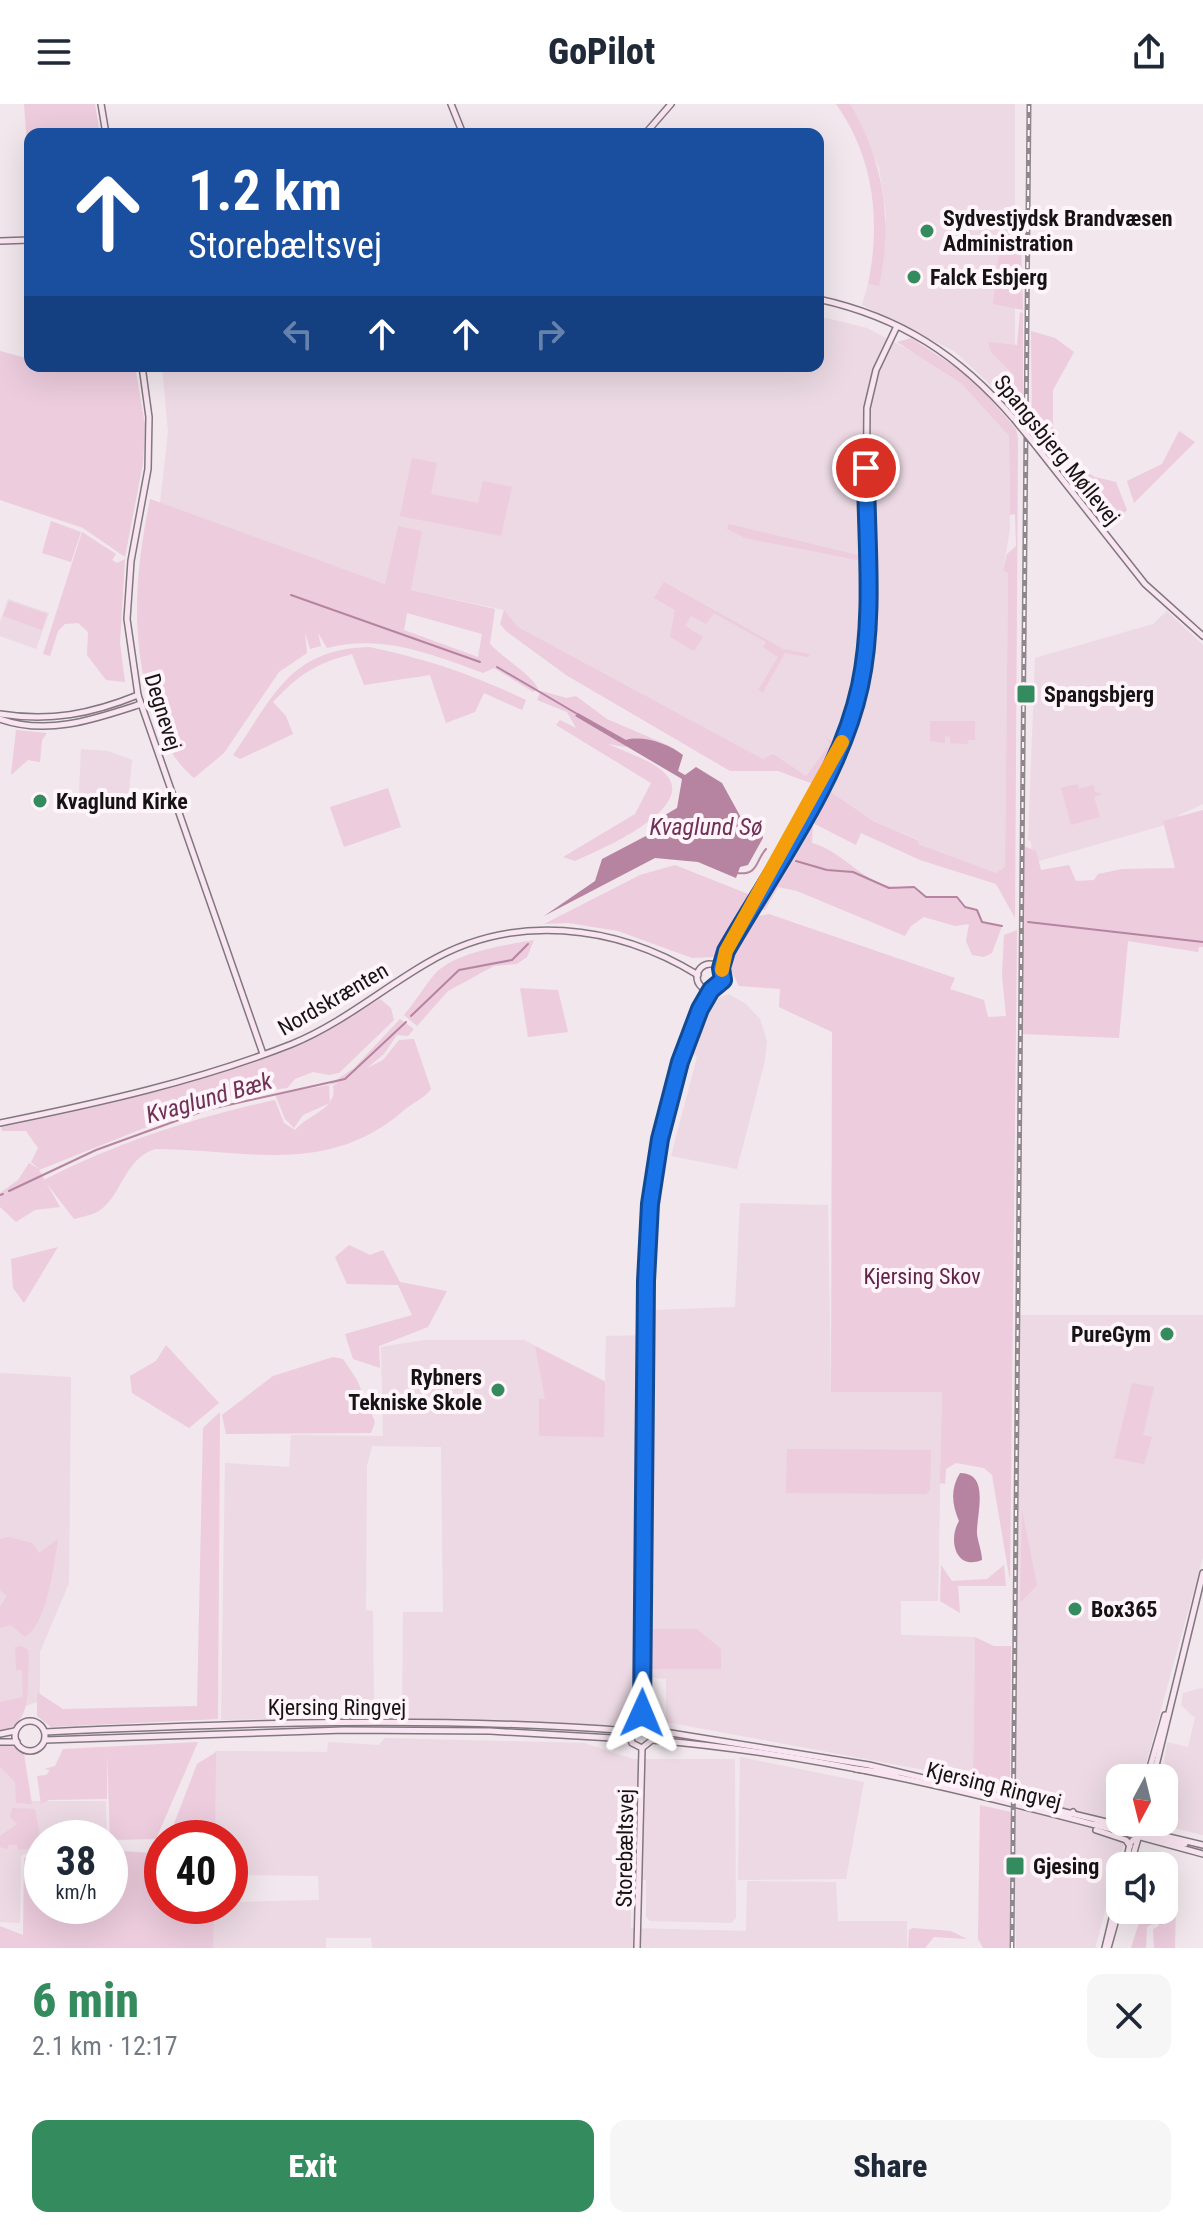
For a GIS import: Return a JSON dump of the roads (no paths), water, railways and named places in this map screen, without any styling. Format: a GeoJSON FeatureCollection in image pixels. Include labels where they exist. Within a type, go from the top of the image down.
{"type":"FeatureCollection","features":[{"type":"Feature","properties":{"kind":"street"},"geometry":{"type":"LineString","coordinates":[[101,104],[105,128]]}},
{"type":"Feature","properties":{"kind":"street"},"geometry":{"type":"LineString","coordinates":[[451,104],[461,128]]}},
{"type":"Feature","properties":{"kind":"street"},"geometry":{"type":"LineString","coordinates":[[650,128],[671,104]]}},
{"type":"Feature","properties":{"kind":"street"},"geometry":{"type":"LineString","coordinates":[[0,241],[24,240]]}},
{"type":"Feature","properties":{"kind":"street","name":"Spangsbjerg Møllevej"},"geometry":{"type":"LineString","coordinates":[[824,301],[856,309],[897,326],[955,359],[982,382],[1145,584],[1203,636]]}},
{"type":"Feature","properties":{"kind":"street"},"geometry":{"type":"LineString","coordinates":[[700,1009],[711,990],[721,984],[726,951],[842,743],[856,703],[865,646],[869,395],[897,326]]}},
{"type":"Feature","properties":{"kind":"street","name":"Degnevej"},"geometry":{"type":"LineString","coordinates":[[143,372],[149,417],[148,469],[131,561],[127,619],[138,695],[263,1054]]}},
{"type":"Feature","properties":{"kind":"street"},"geometry":{"type":"LineString","coordinates":[[0,716],[36,719],[69,717],[138,695]]}},
{"type":"Feature","properties":{"kind":"street"},"geometry":{"type":"LineString","coordinates":[[0,716],[21,724],[60,726],[141,704]]}},
{"type":"Feature","properties":{"kind":"street","name":"Nordskrænten"},"geometry":{"type":"LineString","coordinates":[[0,1123],[119,1097],[263,1054],[317,1032],[440,956],[492,936],[537,930],[580,931],[626,942],[701,968]]}},
{"type":"Feature","properties":{"kind":"street"},"geometry":{"type":"LineString","coordinates":[[642,1724],[646,1281],[650,1204],[668,1103],[700,1009],[704,988],[698,975],[701,968],[714,964],[726,951]]}},
{"type":"Feature","properties":{"kind":"street","name":"Nordskrænten"},"geometry":{"type":"LineString","coordinates":[[677,962],[698,975]]}},
{"type":"Feature","properties":{"kind":"street"},"geometry":{"type":"LineString","coordinates":[[714,964],[721,968]]}},
{"type":"Feature","properties":{"kind":"street"},"geometry":{"type":"LineString","coordinates":[[704,988],[711,990]]}},
{"type":"Feature","properties":{"kind":"street"},"geometry":{"type":"LineString","coordinates":[[1154,1764],[1203,1573]]}},
{"type":"Feature","properties":{"kind":"street"},"geometry":{"type":"LineString","coordinates":[[0,1734],[16,1731],[31,1721],[45,1732],[45,1740],[39,1748],[31,1751],[17,1742],[0,1742]]}},
{"type":"Feature","properties":{"kind":"street","name":"Kjersing Ringvej"},"geometry":{"type":"LineString","coordinates":[[45,1732],[348,1722],[532,1725],[630,1731]]}},
{"type":"Feature","properties":{"kind":"street"},"geometry":{"type":"LineString","coordinates":[[642,1724],[652,1730],[652,1740],[642,1748],[630,1739],[630,1731],[642,1724]]}},
{"type":"Feature","properties":{"kind":"street","name":"Kjersing Ringvej"},"geometry":{"type":"LineString","coordinates":[[45,1740],[344,1730],[517,1732],[630,1739]]}},
{"type":"Feature","properties":{"kind":"street","name":"Kjersing Ringvej"},"geometry":{"type":"LineString","coordinates":[[652,1730],[857,1768],[1032,1809],[1070,1812],[1106,1823]]}},
{"type":"Feature","properties":{"kind":"street"},"geometry":{"type":"LineString","coordinates":[[16,1731],[17,1742]]}},
{"type":"Feature","properties":{"kind":"street","name":"Kjersing Ringvej"},"geometry":{"type":"LineString","coordinates":[[652,1740],[942,1781],[1077,1823]]}},
{"type":"Feature","properties":{"kind":"street","name":"Storebæltsvej"},"geometry":{"type":"LineString","coordinates":[[637,1948],[642,1748]]}},
{"type":"Feature","properties":{"kind":"street"},"geometry":{"type":"LineString","coordinates":[[1070,1812],[1077,1823],[1106,1833]]}},
{"type":"Feature","properties":{"kind":"street"},"geometry":{"type":"LineString","coordinates":[[1077,1823],[1106,1827]]}},
{"type":"Feature","properties":{"kind":"street"},"geometry":{"type":"LineString","coordinates":[[1147,1836],[1203,1854]]}},
{"type":"Feature","properties":{"kind":"street"},"geometry":{"type":"LineString","coordinates":[[1155,1836],[1203,1846]]}},
{"type":"Feature","properties":{"kind":"street"},"geometry":{"type":"LineString","coordinates":[[1106,1948],[1111,1924]]}},
{"type":"Feature","properties":{"kind":"street"},"geometry":{"type":"LineString","coordinates":[[1106,1948],[1114,1924]]}},
{"type":"Feature","properties":{"kind":"water","name":"Kvaglund Sø"},"geometry":{"type":"Polygon","coordinates":[[[578,713],[626,740],[648,740],[671,747],[683,755],[678,771],[685,775],[696,767],[722,783],[744,823],[761,826],[763,838],[748,865],[740,867],[736,878],[698,862],[655,858],[544,916],[595,881],[602,859],[663,827],[665,815],[677,808],[682,779],[575,716],[578,713]]]}},
{"type":"Feature","properties":{"kind":"water"},"geometry":{"type":"Polygon","coordinates":[[[960,1473],[970,1475],[979,1487],[977,1534],[982,1560],[973,1562],[960,1557],[954,1544],[959,1521],[953,1491],[960,1473]]]}},
{"type":"Feature","properties":{"kind":"waterway"},"geometry":{"type":"LineString","coordinates":[[291,595],[480,662]]}},
{"type":"Feature","properties":{"kind":"waterway"},"geometry":{"type":"LineString","coordinates":[[497,667],[579,715]]}},
{"type":"Feature","properties":{"kind":"waterway"},"geometry":{"type":"LineString","coordinates":[[736,873],[753,870],[766,849]]}},
{"type":"Feature","properties":{"kind":"waterway"},"geometry":{"type":"LineString","coordinates":[[796,861],[827,870],[853,872],[889,888],[914,887],[926,897],[957,897],[965,907],[977,910],[982,922],[1002,926]]}},
{"type":"Feature","properties":{"kind":"waterway"},"geometry":{"type":"LineString","coordinates":[[1028,922],[1203,942]]}},
{"type":"Feature","properties":{"kind":"waterway","name":"Kvaglund Bæk"},"geometry":{"type":"LineString","coordinates":[[411,1016],[459,970],[512,960],[528,944]]}},
{"type":"Feature","properties":{"kind":"waterway","name":"Kvaglund Bæk"},"geometry":{"type":"LineString","coordinates":[[9,1191],[96,1150],[206,1110],[345,1079],[406,1022]]}},
{"type":"Feature","properties":{"kind":"railway"},"geometry":{"type":"LineString","coordinates":[[1012,1948],[1029,104]]}},
{"type":"Feature","properties":{"kind":"place","name":"Sydvestjydsk Brandvæsen Administration"},"geometry":{"type":"Point","coordinates":[927,231]}},
{"type":"Feature","properties":{"kind":"place","name":"Falck Esbjerg"},"geometry":{"type":"Point","coordinates":[914,277]}},
{"type":"Feature","properties":{"kind":"place","name":"Spangsbjerg"},"geometry":{"type":"Point","coordinates":[1026,694]}},
{"type":"Feature","properties":{"kind":"place","name":"Kvaglund Kirke"},"geometry":{"type":"Point","coordinates":[40,801]}},
{"type":"Feature","properties":{"kind":"place","name":"PureGym"},"geometry":{"type":"Point","coordinates":[1167,1334]}},
{"type":"Feature","properties":{"kind":"place","name":"Rybners Tekniske Skole"},"geometry":{"type":"Point","coordinates":[498,1390]}},
{"type":"Feature","properties":{"kind":"place","name":"Box365"},"geometry":{"type":"Point","coordinates":[1075,1609]}},
{"type":"Feature","properties":{"kind":"place","name":"Gjesing"},"geometry":{"type":"Point","coordinates":[1015,1866]}},
{"type":"Feature","properties":{"kind":"park label","name":"Kjersing Skov"},"geometry":{"type":"Point","coordinates":[922,1276]}}]}
